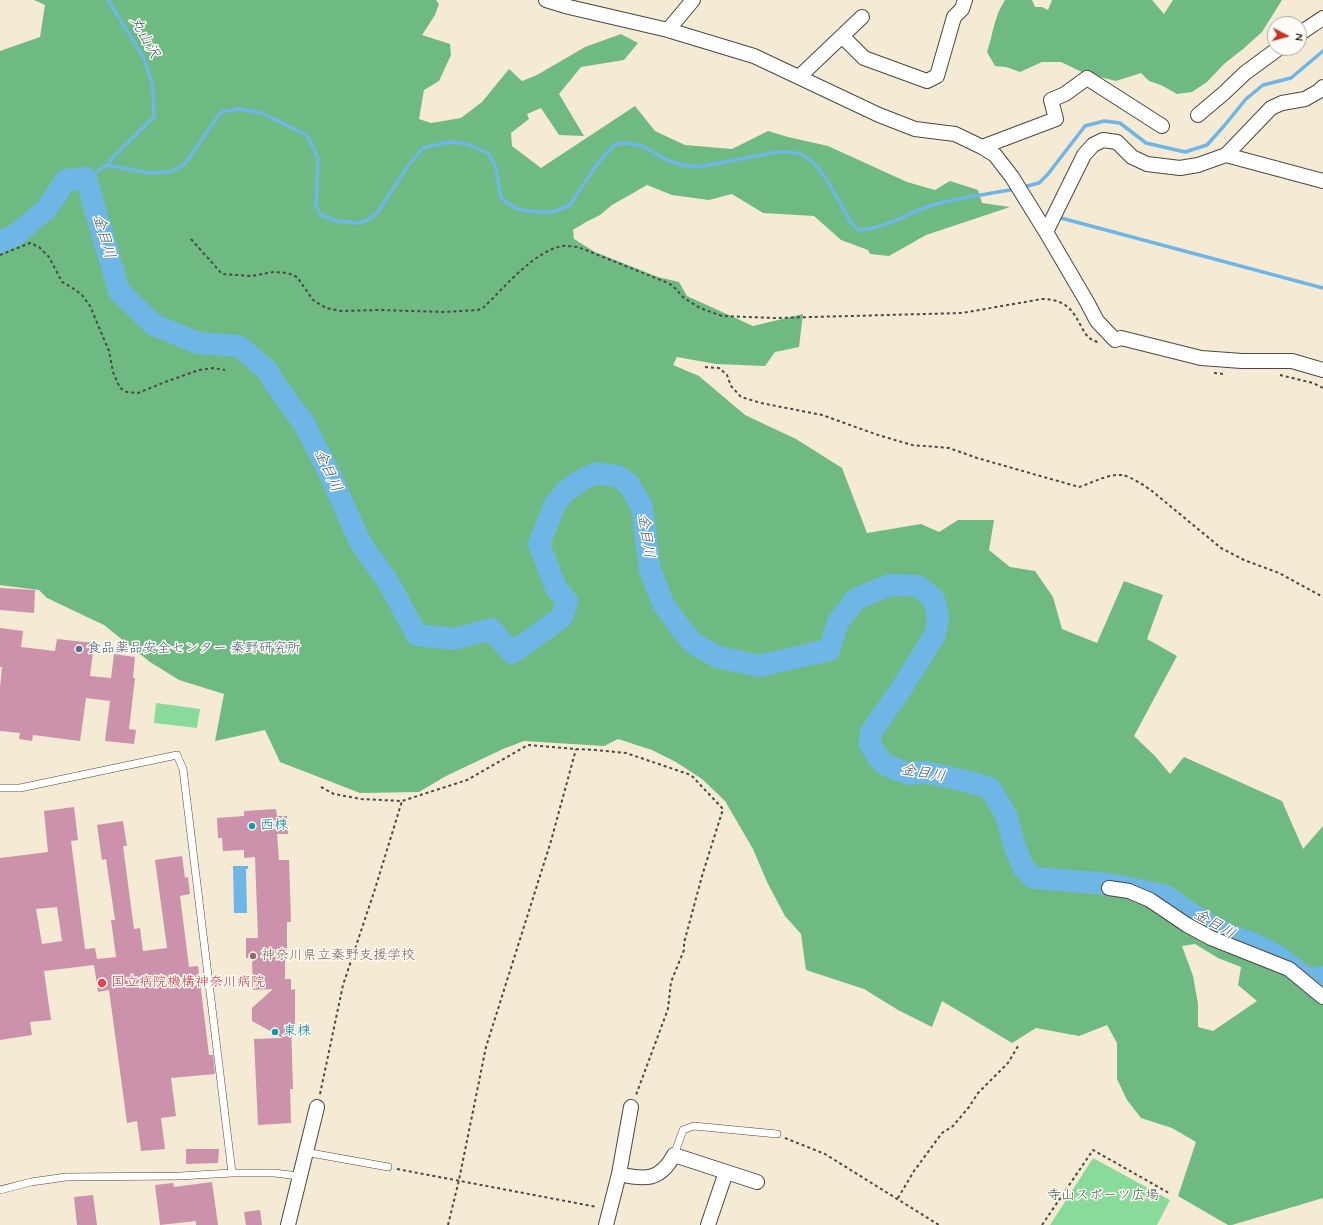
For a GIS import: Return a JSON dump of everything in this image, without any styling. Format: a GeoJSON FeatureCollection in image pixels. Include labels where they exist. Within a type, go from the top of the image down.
{"type":"FeatureCollection","features":[{"type":"Feature","properties":{"kind":"street"},"geometry":{"type":"LineString","coordinates":[[546,0],[574,4],[754,56],[800,76],[853,103],[915,129],[955,134],[982,147],[995,155],[1012,177],[1046,232],[1097,321],[1115,340],[1121,338],[1201,358],[1242,361],[1292,361],[1323,370]]}},
{"type":"Feature","properties":{"kind":"street"},"geometry":{"type":"LineString","coordinates":[[668,30],[693,0]]}},
{"type":"Feature","properties":{"kind":"street"},"geometry":{"type":"LineString","coordinates":[[842,36],[864,58],[927,81],[937,76],[954,17],[962,9],[965,0]]}},
{"type":"Feature","properties":{"kind":"street"},"geometry":{"type":"LineString","coordinates":[[800,76],[862,18]]}},
{"type":"Feature","properties":{"kind":"street"},"geometry":{"type":"LineString","coordinates":[[1307,29],[1323,18]]}},
{"type":"Feature","properties":{"kind":"street"},"geometry":{"type":"LineString","coordinates":[[1198,115],[1224,93],[1244,73],[1268,56]]}},
{"type":"Feature","properties":{"kind":"street"},"geometry":{"type":"LineString","coordinates":[[982,147],[1056,119],[1051,100],[1065,94],[1087,78],[1162,126]]}},
{"type":"Feature","properties":{"kind":"street"},"geometry":{"type":"LineString","coordinates":[[1046,232],[1084,155],[1093,145],[1103,140],[1117,142],[1132,157],[1147,164],[1180,168],[1198,165],[1226,156],[1271,108],[1282,103],[1305,99],[1323,87]]}},
{"type":"Feature","properties":{"kind":"street"},"geometry":{"type":"LineString","coordinates":[[1226,156],[1323,181]]}},
{"type":"Feature","properties":{"kind":"street"},"geometry":{"type":"LineString","coordinates":[[1109,888],[1129,891],[1150,900],[1187,925],[1211,938],[1289,969],[1323,997]]}},
{"type":"Feature","properties":{"kind":"street"},"geometry":{"type":"LineString","coordinates":[[288,1225],[317,1107]]}},
{"type":"Feature","properties":{"kind":"street"},"geometry":{"type":"LineString","coordinates":[[606,1225],[619,1174],[631,1107]]}},
{"type":"Feature","properties":{"kind":"street"},"geometry":{"type":"LineString","coordinates":[[619,1174],[646,1178],[656,1174],[670,1162],[674,1155],[757,1182]]}},
{"type":"Feature","properties":{"kind":"street"},"geometry":{"type":"LineString","coordinates":[[708,1225],[726,1172]]}},
{"type":"Feature","properties":{"kind":"lane"},"geometry":{"type":"LineString","coordinates":[[0,788],[20,788],[177,755],[183,769],[232,1173]]}},
{"type":"Feature","properties":{"kind":"lane"},"geometry":{"type":"LineString","coordinates":[[674,1155],[682,1130],[694,1126],[777,1134]]}},
{"type":"Feature","properties":{"kind":"lane"},"geometry":{"type":"LineString","coordinates":[[305,1152],[388,1167]]}},
{"type":"Feature","properties":{"kind":"lane"},"geometry":{"type":"LineString","coordinates":[[0,1190],[31,1182],[66,1177],[180,1176],[232,1173],[274,1173],[299,1176]]}},
{"type":"Feature","properties":{"kind":"path"},"geometry":{"type":"LineString","coordinates":[[191,238],[222,274],[252,276],[273,272],[288,273],[297,277],[313,300],[326,308],[341,310],[444,312],[478,310],[484,307],[532,262],[544,253],[563,246],[578,247],[668,283],[673,286],[684,298],[700,308],[722,316],[775,318],[962,313],[1042,299],[1050,299],[1063,303],[1072,310],[1093,341],[1102,342],[1115,340]]}},
{"type":"Feature","properties":{"kind":"path"},"geometry":{"type":"LineString","coordinates":[[0,255],[30,243],[39,247],[49,256],[62,282],[82,295],[90,306],[109,351],[113,372],[120,388],[127,392],[138,393],[199,370],[213,368],[225,370]]}},
{"type":"Feature","properties":{"kind":"path"},"geometry":{"type":"LineString","coordinates":[[705,367],[719,368],[726,375],[732,386],[741,397],[761,403],[822,415],[878,435],[912,445],[949,448],[977,458],[1079,487],[1092,484],[1106,478],[1122,475],[1152,491],[1221,548],[1244,560],[1279,573],[1323,597]]}},
{"type":"Feature","properties":{"kind":"path"},"geometry":{"type":"LineString","coordinates":[[321,787],[334,794],[361,799],[402,801],[467,780],[528,745],[626,753],[691,775],[723,809],[702,876],[684,943],[684,950],[671,982],[668,1009],[631,1107]]}},
{"type":"Feature","properties":{"kind":"path"},"geometry":{"type":"LineString","coordinates":[[448,1225],[459,1180],[486,1047],[551,841],[576,749]]}},
{"type":"Feature","properties":{"kind":"path"},"geometry":{"type":"LineString","coordinates":[[317,1107],[344,985],[402,801]]}},
{"type":"Feature","properties":{"kind":"path"},"geometry":{"type":"LineString","coordinates":[[898,1198],[914,1171],[942,1134],[953,1126],[969,1107],[978,1093],[1008,1063],[1018,1046]]}},
{"type":"Feature","properties":{"kind":"path"},"geometry":{"type":"LineString","coordinates":[[777,1134],[825,1154],[898,1198],[939,1225]]}},
{"type":"Feature","properties":{"kind":"path"},"geometry":{"type":"LineString","coordinates":[[1042,1225],[1093,1150],[1169,1193]]}},
{"type":"Feature","properties":{"kind":"path"},"geometry":{"type":"LineString","coordinates":[[388,1167],[610,1210]]}},
{"type":"Feature","properties":{"kind":"green space"},"geometry":{"type":"Polygon","coordinates":[[[34,0],[436,0],[439,4],[435,15],[422,35],[450,44],[451,55],[439,81],[424,90],[419,119],[431,123],[461,118],[482,102],[509,69],[522,81],[537,75],[585,47],[621,34],[638,43],[624,60],[581,67],[559,94],[584,136],[559,135],[541,108],[527,114],[529,119],[511,133],[512,146],[541,168],[635,106],[655,131],[685,145],[732,149],[768,131],[828,146],[907,182],[935,190],[950,181],[978,190],[982,203],[1010,207],[926,235],[889,256],[870,254],[868,250],[841,240],[814,216],[763,213],[732,194],[709,200],[672,195],[647,185],[612,205],[600,215],[573,230],[574,239],[595,252],[658,277],[679,282],[687,296],[753,326],[803,314],[799,347],[775,352],[765,366],[716,364],[677,357],[673,365],[699,376],[745,415],[796,439],[842,468],[867,533],[921,524],[939,532],[958,520],[994,520],[989,550],[1010,567],[1035,571],[1053,597],[1062,629],[1097,643],[1124,581],[1163,595],[1147,639],[1177,656],[1134,736],[1155,756],[1170,774],[1184,757],[1282,801],[1303,849],[1323,826],[1323,1198],[1228,1225],[1178,1196],[1196,1142],[1172,1128],[1141,1118],[1127,1100],[1117,1079],[1117,1043],[1107,1025],[1079,1036],[1036,1028],[1012,1043],[942,1001],[932,1027],[898,1010],[864,989],[806,970],[801,934],[785,916],[767,882],[753,849],[725,801],[702,779],[676,762],[652,750],[618,739],[604,746],[524,741],[503,749],[446,776],[419,792],[360,793],[280,762],[265,730],[215,741],[224,694],[179,680],[150,662],[104,625],[47,598],[39,590],[0,585],[0,51],[40,37],[45,5],[34,0]],[[1195,944],[1182,946],[1193,976],[1198,1004],[1198,1027],[1213,1031],[1257,1001],[1238,985],[1241,967],[1218,958],[1195,944]]]}},
{"type":"Feature","properties":{"kind":"green space"},"geometry":{"type":"Polygon","coordinates":[[[1005,0],[1032,0],[1035,7],[1042,7],[1048,10],[1052,0],[1152,0],[1164,14],[1173,0],[1282,0],[1272,16],[1267,16],[1267,24],[1262,32],[1224,64],[1207,82],[1192,92],[1177,94],[1161,85],[1149,81],[1141,73],[1116,81],[1084,73],[1061,62],[1042,62],[1020,72],[1006,67],[995,66],[987,52],[1001,6],[1005,0]]]}},
{"type":"Feature","properties":{"kind":"green space"},"geometry":{"type":"Polygon","coordinates":[[[156,703],[200,709],[197,728],[154,723],[156,703]]]}},
{"type":"Feature","properties":{"kind":"green space","name":"寺山スポーツ広場"},"geometry":{"type":"Polygon","coordinates":[[[1093,1158],[1170,1200],[1157,1225],[1050,1225],[1093,1158]]]}},
{"type":"Feature","properties":{"kind":"water"},"geometry":{"type":"Polygon","coordinates":[[[233,866],[248,866],[248,869],[246,869],[247,913],[234,913],[233,866]]]}},
{"type":"Feature","properties":{"kind":"building"},"geometry":{"type":"Polygon","coordinates":[[[0,588],[35,590],[34,613],[0,610],[0,588]]]}},
{"type":"Feature","properties":{"kind":"building"},"geometry":{"type":"Polygon","coordinates":[[[0,628],[23,631],[21,647],[55,651],[57,639],[94,643],[90,676],[111,678],[114,654],[135,657],[133,678],[135,678],[129,729],[136,730],[134,744],[105,741],[110,701],[86,698],[80,741],[33,735],[32,741],[19,739],[20,733],[0,731],[0,688],[2,667],[0,667],[0,628]]]}},
{"type":"Feature","properties":{"kind":"building"},"geometry":{"type":"Polygon","coordinates":[[[74,807],[78,840],[71,841],[85,949],[95,948],[97,959],[116,957],[111,920],[115,920],[106,859],[102,860],[97,825],[123,821],[127,846],[123,846],[134,929],[140,928],[143,951],[167,948],[155,860],[182,856],[185,878],[188,877],[190,894],[180,896],[189,967],[198,966],[209,1055],[213,1055],[215,1074],[171,1078],[176,1116],[161,1118],[165,1149],[141,1151],[137,1121],[127,1123],[109,990],[98,992],[94,965],[44,971],[51,1020],[30,1022],[32,1035],[0,1040],[0,858],[48,852],[44,811],[74,807]],[[57,907],[36,909],[42,944],[62,941],[57,907]]]}},
{"type":"Feature","properties":{"kind":"building"},"geometry":{"type":"Polygon","coordinates":[[[276,809],[277,816],[287,816],[288,834],[277,834],[279,860],[289,860],[291,922],[287,922],[287,958],[285,958],[285,979],[291,979],[291,990],[295,989],[295,1024],[291,1024],[293,1089],[290,1089],[291,1123],[258,1125],[254,1039],[283,1038],[252,1021],[252,1008],[273,989],[253,990],[252,958],[246,958],[246,938],[258,938],[255,857],[244,858],[244,850],[223,851],[222,838],[218,838],[217,818],[244,816],[244,811],[276,809]]]}},
{"type":"Feature","properties":{"kind":"building"},"geometry":{"type":"Polygon","coordinates":[[[186,1149],[219,1149],[218,1163],[186,1164],[186,1149]]]}},
{"type":"Feature","properties":{"kind":"building"},"geometry":{"type":"Polygon","coordinates":[[[212,1182],[218,1225],[196,1225],[196,1221],[160,1225],[155,1185],[173,1183],[174,1187],[212,1182]]]}},
{"type":"Feature","properties":{"kind":"building"},"geometry":{"type":"Polygon","coordinates":[[[93,1195],[97,1225],[77,1225],[74,1197],[93,1195]]]}},
{"type":"Feature","properties":{"kind":"building"},"geometry":{"type":"Polygon","coordinates":[[[260,1210],[262,1225],[246,1225],[244,1212],[260,1210]]]}},
{"type":"Feature","properties":{"kind":"waterway","name":"丸山沢"},"geometry":{"type":"LineString","coordinates":[[107,165],[116,154],[154,117],[153,87],[144,58],[108,0]]}},
{"type":"Feature","properties":{"kind":"waterway"},"geometry":{"type":"LineString","coordinates":[[1023,187],[1039,183],[1048,174],[1085,126],[1104,121],[1120,123],[1146,143],[1185,152],[1207,145],[1246,99],[1263,85],[1291,78],[1323,51]]}},
{"type":"Feature","properties":{"kind":"waterway"},"geometry":{"type":"LineString","coordinates":[[86,178],[107,165],[150,173],[169,172],[184,165],[221,112],[239,109],[261,113],[307,135],[318,158],[316,206],[321,215],[337,221],[356,223],[366,221],[378,212],[408,166],[423,148],[449,142],[468,144],[489,154],[496,168],[501,198],[517,209],[535,212],[552,212],[569,206],[598,163],[613,146],[621,143],[642,146],[667,160],[682,165],[698,167],[777,152],[802,154],[815,164],[821,171],[852,224],[858,230],[869,229],[889,223],[936,204],[966,197],[1015,189]]}},
{"type":"Feature","properties":{"kind":"waterway","name":"金目川"},"geometry":{"type":"LineString","coordinates":[[0,242],[17,234],[48,207],[66,180],[86,178],[119,291],[154,325],[198,343],[239,346],[267,370],[305,425],[331,477],[360,542],[387,580],[417,635],[455,639],[491,629],[512,653],[562,617],[567,601],[556,588],[539,544],[555,504],[566,491],[580,481],[596,473],[617,476],[629,484],[642,507],[650,570],[663,603],[681,629],[694,644],[718,657],[759,666],[829,650],[838,622],[856,599],[890,585],[918,586],[934,599],[938,617],[935,635],[899,692],[871,732],[870,744],[878,757],[886,765],[909,774],[924,772],[990,788],[1006,815],[1015,847],[1023,867],[1034,878],[1110,884],[1166,896],[1191,914],[1228,935],[1254,944],[1276,955],[1308,980],[1321,977],[1323,978]]}},
{"type":"Feature","properties":{"kind":"waterway"},"geometry":{"type":"LineString","coordinates":[[1061,218],[1323,288]]}},
{"type":"Feature","properties":{"kind":"place","name":"食品薬品安全センター 秦野研究所"},"geometry":{"type":"Point","coordinates":[79,649]}},
{"type":"Feature","properties":{"kind":"place","name":"西棟"},"geometry":{"type":"Point","coordinates":[252,826]}},
{"type":"Feature","properties":{"kind":"place","name":"神奈川県立秦野支援学校"},"geometry":{"type":"Point","coordinates":[253,956]}},
{"type":"Feature","properties":{"kind":"place","name":"国立病院機構神奈川病院"},"geometry":{"type":"Point","coordinates":[102,983]}},
{"type":"Feature","properties":{"kind":"place","name":"東棟"},"geometry":{"type":"Point","coordinates":[275,1032]}}]}
